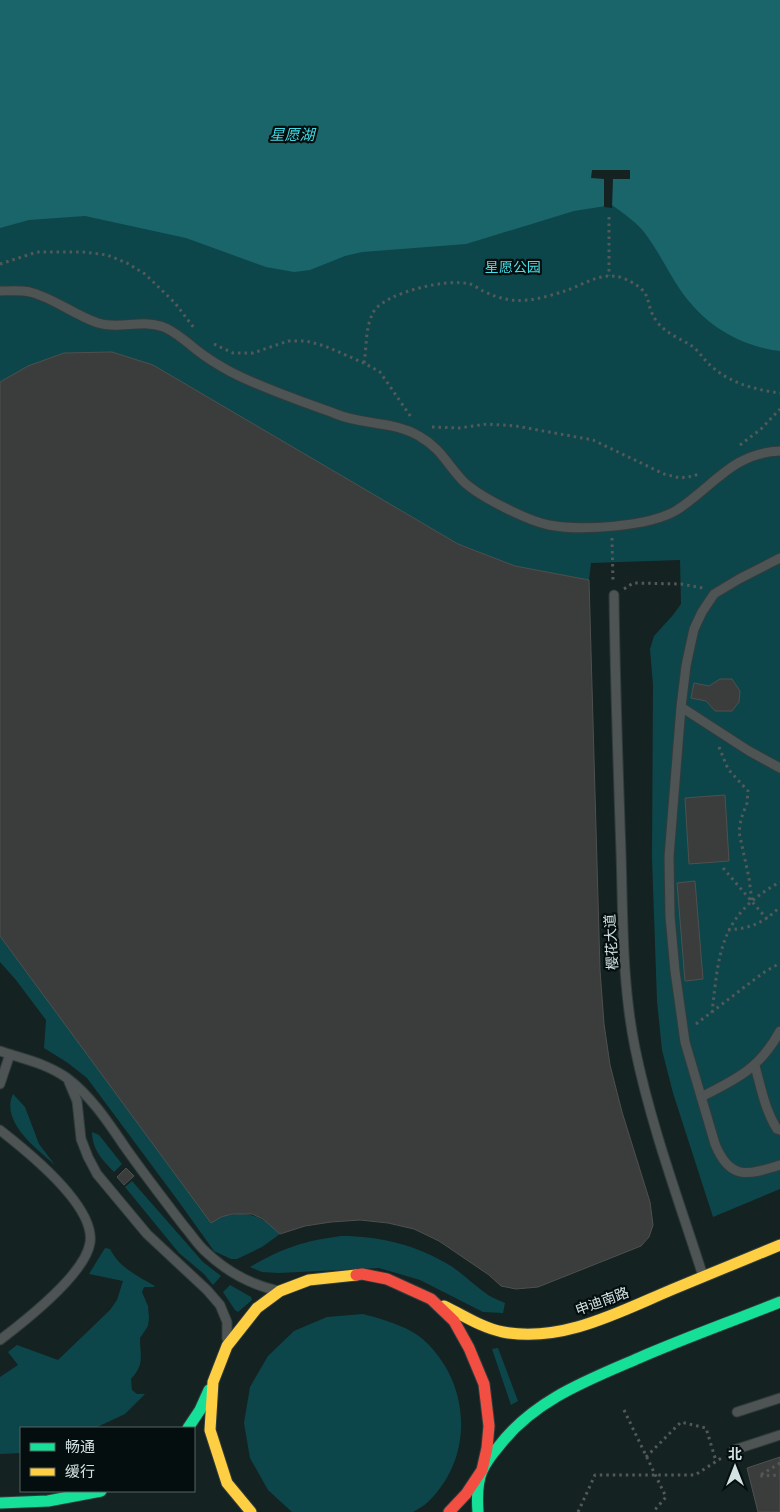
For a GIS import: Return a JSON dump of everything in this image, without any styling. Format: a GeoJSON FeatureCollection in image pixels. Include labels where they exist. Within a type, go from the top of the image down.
{"type":"FeatureCollection","features":[{"type":"Feature","properties":{"kind":"street","name":"申迪南路"},"geometry":{"type":"LineString","coordinates":[[213,1382],[227,1346],[257,1308],[280,1291],[309,1280],[362,1274],[387,1278],[489,1328],[527,1335],[553,1332],[590,1324],[780,1245]]}},
{"type":"Feature","properties":{"kind":"street"},"geometry":{"type":"LineString","coordinates":[[432,1299],[454,1320],[469,1348],[484,1384],[489,1426],[488,1448],[482,1470],[478,1512]]}},
{"type":"Feature","properties":{"kind":"street"},"geometry":{"type":"LineString","coordinates":[[449,1512],[466,1494],[512,1428],[552,1398],[576,1385],[655,1351],[780,1302]]}},
{"type":"Feature","properties":{"kind":"street"},"geometry":{"type":"LineString","coordinates":[[189,1427],[200,1410],[213,1382]]}},
{"type":"Feature","properties":{"kind":"street"},"geometry":{"type":"LineString","coordinates":[[213,1382],[210,1430],[227,1482],[251,1512]]}},
{"type":"Feature","properties":{"kind":"street"},"geometry":{"type":"LineString","coordinates":[[0,1503],[48,1500],[95,1492]]}},
{"type":"Feature","properties":{"kind":"lane"},"geometry":{"type":"LineString","coordinates":[[0,291],[30,292],[101,324],[138,323],[165,327],[200,353],[231,372],[256,384],[339,416],[361,422],[400,428],[417,434],[433,445],[444,456],[465,483],[481,494],[527,518],[548,525],[575,528],[611,526],[662,517],[676,510],[747,457],[765,452],[780,451]]}},
{"type":"Feature","properties":{"kind":"lane"},"geometry":{"type":"LineString","coordinates":[[780,558],[714,594],[694,629],[686,666],[681,707],[669,857],[670,916],[675,971],[684,1033],[701,1097],[720,1155],[734,1170],[744,1174],[759,1172],[780,1165]]}},
{"type":"Feature","properties":{"kind":"lane","name":"樱花大道"},"geometry":{"type":"LineString","coordinates":[[614,595],[615,706],[623,933],[628,1005],[634,1047],[645,1093],[703,1277]]}},
{"type":"Feature","properties":{"kind":"lane"},"geometry":{"type":"LineString","coordinates":[[681,707],[780,768]]}},
{"type":"Feature","properties":{"kind":"lane"},"geometry":{"type":"LineString","coordinates":[[701,1097],[755,1066],[773,1045],[780,1031]]}},
{"type":"Feature","properties":{"kind":"lane"},"geometry":{"type":"LineString","coordinates":[[0,1051],[46,1066],[66,1078],[84,1093],[103,1115],[139,1167],[206,1252],[237,1275],[260,1286],[280,1291]]}},
{"type":"Feature","properties":{"kind":"lane"},"geometry":{"type":"LineString","coordinates":[[0,1084],[10,1054]]}},
{"type":"Feature","properties":{"kind":"lane"},"geometry":{"type":"LineString","coordinates":[[755,1066],[769,1114],[777,1129],[780,1130]]}},
{"type":"Feature","properties":{"kind":"lane"},"geometry":{"type":"LineString","coordinates":[[66,1078],[78,1101],[81,1139],[97,1174],[147,1234],[207,1290],[220,1306],[227,1322],[227,1346]]}},
{"type":"Feature","properties":{"kind":"lane"},"geometry":{"type":"LineString","coordinates":[[0,1130],[55,1178],[66,1191],[87,1222],[90,1241],[88,1252],[57,1292],[0,1340]]}},
{"type":"Feature","properties":{"kind":"lane"},"geometry":{"type":"LineString","coordinates":[[737,1412],[780,1398]]}},
{"type":"Feature","properties":{"kind":"lane"},"geometry":{"type":"LineString","coordinates":[[734,1450],[780,1435]]}},
{"type":"Feature","properties":{"kind":"path"},"geometry":{"type":"LineString","coordinates":[[609,217],[609,276]]}},
{"type":"Feature","properties":{"kind":"path"},"geometry":{"type":"LineString","coordinates":[[0,264],[37,252],[83,252],[107,255],[127,263],[145,274],[175,303],[194,328]]}},
{"type":"Feature","properties":{"kind":"path"},"geometry":{"type":"LineString","coordinates":[[364,363],[368,322],[375,310],[386,301],[410,290],[440,283],[470,284],[498,298],[513,301],[529,300],[568,290],[595,278],[609,276],[623,278],[642,288],[649,299],[652,312],[658,322],[670,334],[693,347],[711,366],[725,377],[757,389],[780,393]]}},
{"type":"Feature","properties":{"kind":"path"},"geometry":{"type":"LineString","coordinates":[[210,341],[233,353],[253,353],[288,341],[306,341],[325,346],[380,372],[412,418],[417,420]]}},
{"type":"Feature","properties":{"kind":"path"},"geometry":{"type":"LineString","coordinates":[[736,448],[762,429],[780,408]]}},
{"type":"Feature","properties":{"kind":"path"},"geometry":{"type":"LineString","coordinates":[[424,424],[432,428],[459,428],[488,424],[548,431],[593,440],[664,474],[680,478],[694,476],[701,472]]}},
{"type":"Feature","properties":{"kind":"path"},"geometry":{"type":"LineString","coordinates":[[611,526],[614,595],[634,583],[699,586],[714,594]]}},
{"type":"Feature","properties":{"kind":"path"},"geometry":{"type":"LineString","coordinates":[[716,730],[721,754],[728,769],[748,791],[747,803],[740,818],[739,832],[752,902]]}},
{"type":"Feature","properties":{"kind":"path"},"geometry":{"type":"LineString","coordinates":[[723,868],[767,919]]}},
{"type":"Feature","properties":{"kind":"path"},"geometry":{"type":"LineString","coordinates":[[712,1013],[718,960],[728,930],[752,902],[766,890],[780,882]]}},
{"type":"Feature","properties":{"kind":"path"},"geometry":{"type":"LineString","coordinates":[[728,930],[747,928],[767,919],[780,907]]}},
{"type":"Feature","properties":{"kind":"path"},"geometry":{"type":"LineString","coordinates":[[684,1033],[780,963]]}},
{"type":"Feature","properties":{"kind":"path"},"geometry":{"type":"LineString","coordinates":[[624,1410],[666,1497],[653,1512]]}},
{"type":"Feature","properties":{"kind":"path"},"geometry":{"type":"LineString","coordinates":[[646,1457],[681,1422],[706,1428],[716,1461]]}},
{"type":"Feature","properties":{"kind":"path"},"geometry":{"type":"LineString","coordinates":[[578,1512],[595,1474],[695,1474],[734,1450]]}},
{"type":"Feature","properties":{"kind":"path"},"geometry":{"type":"LineString","coordinates":[[780,1463],[759,1476],[780,1475]]}},
{"type":"Feature","properties":{"kind":"green space","name":"星愿公园"},"geometry":{"type":"Polygon","coordinates":[[[0,0],[780,0],[780,1189],[713,1217],[673,1093],[662,1050],[657,1001],[652,858],[653,685],[650,649],[654,636],[681,604],[680,560],[591,563],[589,580],[515,566],[458,544],[285,443],[112,352],[64,353],[28,367],[0,382],[0,0]]]}},
{"type":"Feature","properties":{"kind":"green space"},"geometry":{"type":"Polygon","coordinates":[[[0,936],[221,1217],[246,1214],[260,1218],[280,1234],[262,1247],[237,1259],[231,1259],[214,1251],[87,1078],[44,1048],[46,1020],[0,962],[0,936]]]}},
{"type":"Feature","properties":{"kind":"green space"},"geometry":{"type":"Polygon","coordinates":[[[13,1094],[25,1107],[39,1144],[55,1165],[30,1143],[16,1125],[10,1104],[13,1094]]]}},
{"type":"Feature","properties":{"kind":"green space"},"geometry":{"type":"Polygon","coordinates":[[[92,1132],[99,1135],[122,1164],[114,1172],[96,1149],[92,1132]]]}},
{"type":"Feature","properties":{"kind":"green space"},"geometry":{"type":"Polygon","coordinates":[[[132,1181],[203,1262],[221,1276],[213,1285],[204,1274],[179,1253],[125,1187],[132,1181]]]}},
{"type":"Feature","properties":{"kind":"green space"},"geometry":{"type":"Polygon","coordinates":[[[341,1236],[384,1240],[425,1252],[455,1269],[486,1294],[505,1303],[503,1313],[483,1312],[420,1280],[379,1268],[279,1273],[262,1272],[250,1267],[294,1246],[341,1236]]]}},
{"type":"Feature","properties":{"kind":"green space"},"geometry":{"type":"Polygon","coordinates":[[[105,1248],[110,1249],[118,1261],[129,1270],[155,1286],[144,1287],[142,1292],[148,1306],[148,1326],[140,1338],[140,1364],[131,1379],[132,1390],[137,1394],[145,1394],[125,1414],[97,1427],[20,1427],[20,1453],[0,1454],[0,1377],[18,1365],[8,1352],[17,1345],[58,1360],[110,1310],[117,1300],[123,1281],[89,1274],[105,1248]]]}},
{"type":"Feature","properties":{"kind":"green space"},"geometry":{"type":"Polygon","coordinates":[[[230,1285],[251,1297],[252,1300],[238,1312],[223,1292],[230,1285]]]}},
{"type":"Feature","properties":{"kind":"green space"},"geometry":{"type":"Polygon","coordinates":[[[363,1314],[398,1325],[414,1333],[428,1344],[442,1362],[452,1381],[459,1401],[461,1422],[459,1444],[453,1464],[443,1483],[429,1501],[413,1512],[292,1512],[268,1490],[250,1458],[244,1423],[250,1387],[268,1356],[294,1331],[327,1317],[363,1314]]]}},
{"type":"Feature","properties":{"kind":"green space"},"geometry":{"type":"Polygon","coordinates":[[[498,1348],[518,1401],[511,1405],[492,1349],[498,1348]]]}},
{"type":"Feature","properties":{"kind":"water","name":"星愿湖"},"geometry":{"type":"Polygon","coordinates":[[[0,0],[780,0],[780,351],[737,339],[712,324],[690,303],[681,291],[644,232],[612,205],[574,211],[466,244],[362,252],[345,256],[310,270],[294,272],[266,267],[186,238],[85,216],[29,220],[0,228],[0,0]]]}},
{"type":"Feature","properties":{"kind":"pier"},"geometry":{"type":"Polygon","coordinates":[[[592,170],[630,170],[630,179],[613,179],[612,208],[604,207],[604,179],[591,178],[592,170]]]}},
{"type":"Feature","properties":{"kind":"building"},"geometry":{"type":"Polygon","coordinates":[[[112,352],[153,365],[458,544],[515,566],[589,580],[600,970],[604,1024],[610,1065],[622,1112],[650,1202],[653,1225],[649,1237],[641,1246],[538,1287],[516,1289],[501,1286],[489,1275],[439,1241],[414,1229],[388,1223],[360,1220],[331,1222],[305,1226],[280,1234],[263,1219],[252,1214],[232,1214],[221,1217],[211,1223],[0,936],[0,382],[28,366],[64,353],[112,352]]]}},
{"type":"Feature","properties":{"kind":"building"},"geometry":{"type":"Polygon","coordinates":[[[720,679],[732,679],[740,691],[739,702],[732,711],[715,711],[706,701],[691,698],[694,683],[709,686],[720,679]]]}},
{"type":"Feature","properties":{"kind":"building"},"geometry":{"type":"Polygon","coordinates":[[[725,795],[729,861],[689,864],[685,798],[725,795]]]}},
{"type":"Feature","properties":{"kind":"building"},"geometry":{"type":"Polygon","coordinates":[[[695,881],[703,979],[685,981],[677,883],[695,881]]]}},
{"type":"Feature","properties":{"kind":"building"},"geometry":{"type":"Polygon","coordinates":[[[126,1168],[134,1176],[124,1185],[117,1177],[126,1168]]]}},
{"type":"Feature","properties":{"kind":"building"},"geometry":{"type":"Polygon","coordinates":[[[780,1457],[780,1512],[758,1512],[747,1468],[780,1457]]]}},
{"type":"Feature","properties":{"kind":"traffic: fast"},"geometry":{"type":"LineString","coordinates":[[478,1512],[478,1486],[480,1476],[486,1464],[513,1430],[545,1404],[582,1383],[620,1366],[780,1302]]}},
{"type":"Feature","properties":{"kind":"traffic: fast"},"geometry":{"type":"LineString","coordinates":[[189,1427],[200,1410],[209,1390]]}},
{"type":"Feature","properties":{"kind":"traffic: fast"},"geometry":{"type":"LineString","coordinates":[[0,1503],[48,1501],[96,1492]]}},
{"type":"Feature","properties":{"kind":"traffic: slow"},"geometry":{"type":"LineString","coordinates":[[444,1306],[495,1330],[525,1334],[547,1333],[568,1329],[611,1316],[780,1245]]}},
{"type":"Feature","properties":{"kind":"traffic: slow"},"geometry":{"type":"LineString","coordinates":[[251,1512],[227,1483],[210,1430],[213,1382],[227,1346],[257,1308],[280,1291],[309,1280],[356,1275]]}},
{"type":"Feature","properties":{"kind":"traffic: jam"},"geometry":{"type":"LineString","coordinates":[[356,1275],[362,1274],[387,1279],[431,1299],[454,1321],[469,1348],[484,1384],[489,1426],[482,1470],[466,1494],[449,1512]]}}]}
